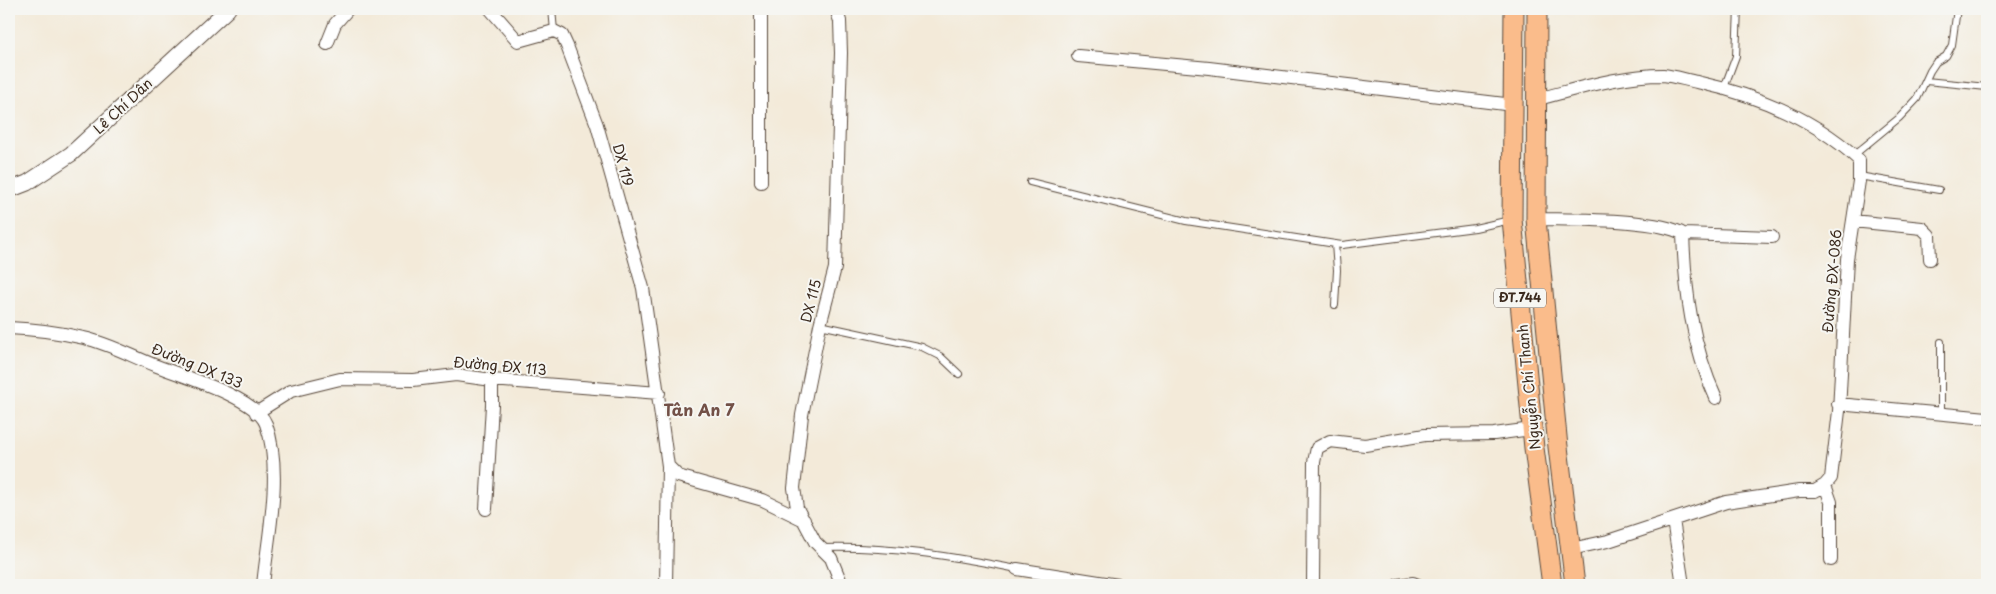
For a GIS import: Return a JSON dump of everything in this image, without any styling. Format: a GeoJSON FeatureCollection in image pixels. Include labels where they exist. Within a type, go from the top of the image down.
{"type":"FeatureCollection","features":[{"type":"Feature","properties":{"kind":"main road","name":"Nguyễn Chí Thanh"},"geometry":{"type":"LineString","coordinates":[[1514,9],[1512,219],[1532,429],[1552,585]]}},
{"type":"Feature","properties":{"kind":"main road","name":"Nguyễn Chí Thanh"},"geometry":{"type":"LineString","coordinates":[[1537,9],[1536,219],[1558,447],[1575,585]]}},
{"type":"Feature","properties":{"kind":"main road"},"geometry":{"type":"LineString","coordinates":[[1512,219],[1536,219]]}},
{"type":"Feature","properties":{"kind":"street","name":"Lê Chí Dân"},"geometry":{"type":"LineString","coordinates":[[9,190],[27,183],[71,154],[228,9]]}},
{"type":"Feature","properties":{"kind":"street"},"geometry":{"type":"LineString","coordinates":[[327,44],[335,24],[348,9]]}},
{"type":"Feature","properties":{"kind":"street"},"geometry":{"type":"LineString","coordinates":[[490,9],[518,40],[554,31]]}},
{"type":"Feature","properties":{"kind":"street"},"geometry":{"type":"LineString","coordinates":[[761,9],[761,182]]}},
{"type":"Feature","properties":{"kind":"street","name":"DX 115"},"geometry":{"type":"LineString","coordinates":[[836,9],[840,21],[841,53],[835,268],[820,325],[802,415],[794,488],[797,508],[815,542],[831,558],[842,585]]}},
{"type":"Feature","properties":{"kind":"street","name":"DX 119"},"geometry":{"type":"LineString","coordinates":[[554,31],[562,35],[597,125],[642,288],[659,393],[668,466],[666,585]]}},
{"type":"Feature","properties":{"kind":"street"},"geometry":{"type":"LineString","coordinates":[[1078,56],[1219,69],[1513,105]]}},
{"type":"Feature","properties":{"kind":"street"},"geometry":{"type":"LineString","coordinates":[[1537,99],[1622,78],[1665,75],[1724,88],[1760,99],[1790,113],[1854,155]]}},
{"type":"Feature","properties":{"kind":"street","name":"Đường ĐX-086"},"geometry":{"type":"LineString","coordinates":[[1825,485],[1831,478],[1838,404],[1847,259],[1859,176],[1859,160],[1854,155]]}},
{"type":"Feature","properties":{"kind":"street"},"geometry":{"type":"LineString","coordinates":[[1536,219],[1649,224],[1673,228],[1683,234],[1772,237]]}},
{"type":"Feature","properties":{"kind":"street"},"geometry":{"type":"LineString","coordinates":[[1853,221],[1922,228],[1929,235],[1930,259]]}},
{"type":"Feature","properties":{"kind":"street"},"geometry":{"type":"LineString","coordinates":[[1683,234],[1688,309],[1703,370],[1716,398]]}},
{"type":"Feature","properties":{"kind":"street","name":"Đường DX 133"},"geometry":{"type":"LineString","coordinates":[[9,328],[39,329],[86,338],[199,380],[243,401],[265,422],[274,474],[263,585]]}},
{"type":"Feature","properties":{"kind":"street","name":"Đường ĐX 113"},"geometry":{"type":"LineString","coordinates":[[256,413],[291,391],[340,379],[413,380],[456,375],[492,380],[659,393]]}},
{"type":"Feature","properties":{"kind":"street"},"geometry":{"type":"LineString","coordinates":[[486,509],[492,380]]}},
{"type":"Feature","properties":{"kind":"street"},"geometry":{"type":"LineString","coordinates":[[1838,404],[1987,418]]}},
{"type":"Feature","properties":{"kind":"street"},"geometry":{"type":"LineString","coordinates":[[1313,585],[1314,462],[1317,448],[1330,441],[1364,445],[1424,435],[1494,434],[1532,429]]}},
{"type":"Feature","properties":{"kind":"street"},"geometry":{"type":"LineString","coordinates":[[668,466],[678,476],[763,500],[804,520]]}},
{"type":"Feature","properties":{"kind":"street"},"geometry":{"type":"LineString","coordinates":[[1571,549],[1608,541],[1734,500],[1799,490],[1815,491],[1825,485],[1831,502],[1831,560]]}},
{"type":"Feature","properties":{"kind":"street"},"geometry":{"type":"LineString","coordinates":[[1673,520],[1683,585]]}},
{"type":"Feature","properties":{"kind":"street"},"geometry":{"type":"LineString","coordinates":[[1017,569],[1118,585]]}},
{"type":"Feature","properties":{"kind":"street"},"geometry":{"type":"LineString","coordinates":[[1398,585],[1413,583],[1418,585]]}},
{"type":"Feature","properties":{"kind":"lane"},"geometry":{"type":"LineString","coordinates":[[552,9],[554,31]]}},
{"type":"Feature","properties":{"kind":"lane"},"geometry":{"type":"LineString","coordinates":[[1724,88],[1736,56],[1738,9]]}},
{"type":"Feature","properties":{"kind":"lane"},"geometry":{"type":"LineString","coordinates":[[1854,155],[1904,113],[1917,99],[1936,62],[1946,56],[1952,45],[1957,9]]}},
{"type":"Feature","properties":{"kind":"lane"},"geometry":{"type":"LineString","coordinates":[[1926,81],[1987,87]]}},
{"type":"Feature","properties":{"kind":"lane"},"geometry":{"type":"LineString","coordinates":[[1859,176],[1939,190]]}},
{"type":"Feature","properties":{"kind":"lane"},"geometry":{"type":"LineString","coordinates":[[1030,182],[1186,221],[1335,244],[1448,232],[1512,219]]}},
{"type":"Feature","properties":{"kind":"lane"},"geometry":{"type":"LineString","coordinates":[[1335,244],[1337,270],[1336,305]]}},
{"type":"Feature","properties":{"kind":"lane"},"geometry":{"type":"LineString","coordinates":[[820,325],[922,346],[940,356],[959,374]]}},
{"type":"Feature","properties":{"kind":"lane"},"geometry":{"type":"LineString","coordinates":[[1941,342],[1941,415]]}},
{"type":"Feature","properties":{"kind":"lane"},"geometry":{"type":"LineString","coordinates":[[821,548],[857,547],[913,550],[1017,569]]}},
{"type":"Feature","properties":{"kind":"district","name":"Tân An 7"},"geometry":{"type":"Point","coordinates":[699,410]}}]}
